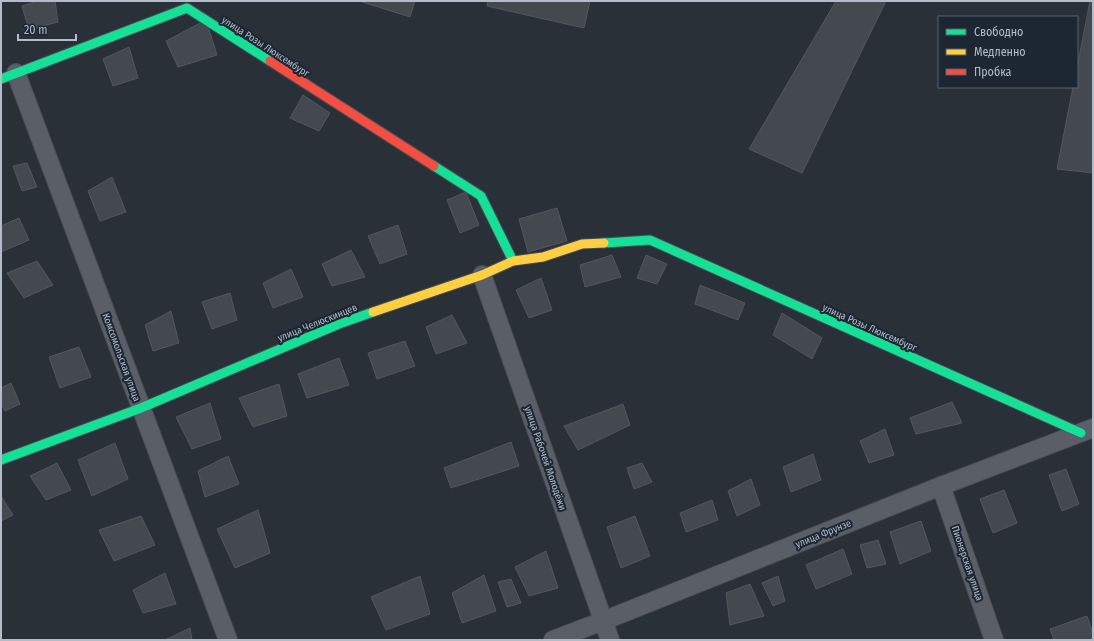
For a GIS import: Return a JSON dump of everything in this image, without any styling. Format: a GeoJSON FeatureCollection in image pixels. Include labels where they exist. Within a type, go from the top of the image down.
{"type":"FeatureCollection","features":[{"type":"Feature","properties":{"kind":"street","name":"улица Розы Люксембург"},"geometry":{"type":"LineString","coordinates":[[9,76],[187,8],[481,196],[514,260]]}},
{"type":"Feature","properties":{"kind":"street","name":"Комсомольская улица"},"geometry":{"type":"LineString","coordinates":[[9,76],[141,408],[228,640]]}},
{"type":"Feature","properties":{"kind":"street","name":"улица Розы Люксембург"},"geometry":{"type":"LineString","coordinates":[[650,240],[1087,431]]}},
{"type":"Feature","properties":{"kind":"street","name":"улица Челюскинцев"},"geometry":{"type":"LineString","coordinates":[[1,460],[141,408],[339,324],[482,275],[514,260],[543,256],[582,244],[650,240]]}},
{"type":"Feature","properties":{"kind":"street","name":"улица Рабочей Молодёжи"},"geometry":{"type":"LineString","coordinates":[[482,275],[610,640]]}},
{"type":"Feature","properties":{"kind":"street","name":"улица Фрунзе"},"geometry":{"type":"LineString","coordinates":[[553,640],[941,486],[1087,431]]}},
{"type":"Feature","properties":{"kind":"street","name":"Пионерская улица"},"geometry":{"type":"LineString","coordinates":[[941,486],[994,640]]}},
{"type":"Feature","properties":{"kind":"building"},"geometry":{"type":"Polygon","coordinates":[[[37,1],[55,1],[58,22],[29,30],[22,6],[37,1]]]}},
{"type":"Feature","properties":{"kind":"building"},"geometry":{"type":"Polygon","coordinates":[[[359,1],[415,1],[410,17],[359,1]]]}},
{"type":"Feature","properties":{"kind":"building"},"geometry":{"type":"Polygon","coordinates":[[[488,1],[590,1],[584,28],[487,6],[488,1]]]}},
{"type":"Feature","properties":{"kind":"building"},"geometry":{"type":"Polygon","coordinates":[[[836,1],[886,1],[802,173],[749,149],[836,1]]]}},
{"type":"Feature","properties":{"kind":"building"},"geometry":{"type":"Polygon","coordinates":[[[1090,1],[1093,1],[1093,173],[1057,169],[1073,88],[1078,88],[1078,63],[1090,1]]]}},
{"type":"Feature","properties":{"kind":"building"},"geometry":{"type":"Polygon","coordinates":[[[206,20],[217,55],[178,67],[166,41],[206,20]]]}},
{"type":"Feature","properties":{"kind":"building"},"geometry":{"type":"Polygon","coordinates":[[[129,47],[138,78],[113,86],[103,59],[129,47]]]}},
{"type":"Feature","properties":{"kind":"building"},"geometry":{"type":"Polygon","coordinates":[[[303,95],[330,113],[319,131],[290,118],[303,95]]]}},
{"type":"Feature","properties":{"kind":"building"},"geometry":{"type":"Polygon","coordinates":[[[27,163],[37,187],[22,191],[13,166],[27,163]]]}},
{"type":"Feature","properties":{"kind":"building"},"geometry":{"type":"Polygon","coordinates":[[[112,177],[126,212],[100,221],[88,191],[112,177]]]}},
{"type":"Feature","properties":{"kind":"building"},"geometry":{"type":"Polygon","coordinates":[[[466,192],[479,225],[460,233],[447,200],[466,192]]]}},
{"type":"Feature","properties":{"kind":"building"},"geometry":{"type":"Polygon","coordinates":[[[557,208],[567,241],[528,252],[519,219],[557,208]]]}},
{"type":"Feature","properties":{"kind":"building"},"geometry":{"type":"Polygon","coordinates":[[[19,218],[29,240],[1,252],[1,226],[19,218]]]}},
{"type":"Feature","properties":{"kind":"building"},"geometry":{"type":"Polygon","coordinates":[[[398,225],[407,254],[380,264],[368,236],[398,225]]]}},
{"type":"Feature","properties":{"kind":"building"},"geometry":{"type":"Polygon","coordinates":[[[351,250],[365,277],[332,286],[322,264],[351,250]]]}},
{"type":"Feature","properties":{"kind":"building"},"geometry":{"type":"Polygon","coordinates":[[[612,255],[621,277],[585,287],[580,265],[612,255]]]}},
{"type":"Feature","properties":{"kind":"building"},"geometry":{"type":"Polygon","coordinates":[[[646,255],[667,264],[657,284],[637,278],[646,255]]]}},
{"type":"Feature","properties":{"kind":"building"},"geometry":{"type":"Polygon","coordinates":[[[37,261],[53,285],[24,298],[7,273],[37,261]]]}},
{"type":"Feature","properties":{"kind":"building"},"geometry":{"type":"Polygon","coordinates":[[[291,269],[303,297],[273,308],[263,283],[291,269]]]}},
{"type":"Feature","properties":{"kind":"building"},"geometry":{"type":"Polygon","coordinates":[[[541,278],[552,310],[529,318],[516,290],[541,278]]]}},
{"type":"Feature","properties":{"kind":"building"},"geometry":{"type":"Polygon","coordinates":[[[700,285],[745,303],[738,320],[695,304],[700,285]]]}},
{"type":"Feature","properties":{"kind":"building"},"geometry":{"type":"Polygon","coordinates":[[[230,293],[237,320],[212,329],[202,302],[230,293]]]}},
{"type":"Feature","properties":{"kind":"building"},"geometry":{"type":"Polygon","coordinates":[[[171,311],[179,343],[153,351],[145,325],[171,311]]]}},
{"type":"Feature","properties":{"kind":"building"},"geometry":{"type":"Polygon","coordinates":[[[782,313],[822,338],[812,359],[773,335],[782,313]]]}},
{"type":"Feature","properties":{"kind":"building"},"geometry":{"type":"Polygon","coordinates":[[[452,315],[467,343],[436,354],[426,327],[452,315]]]}},
{"type":"Feature","properties":{"kind":"building"},"geometry":{"type":"Polygon","coordinates":[[[405,341],[415,366],[377,379],[368,353],[405,341]]]}},
{"type":"Feature","properties":{"kind":"building"},"geometry":{"type":"Polygon","coordinates":[[[79,347],[91,377],[60,388],[49,357],[79,347]]]}},
{"type":"Feature","properties":{"kind":"building"},"geometry":{"type":"Polygon","coordinates":[[[339,358],[349,385],[307,398],[298,374],[339,358]]]}},
{"type":"Feature","properties":{"kind":"building"},"geometry":{"type":"Polygon","coordinates":[[[11,383],[20,404],[5,411],[1,403],[1,388],[11,383]]]}},
{"type":"Feature","properties":{"kind":"building"},"geometry":{"type":"Polygon","coordinates":[[[279,384],[287,416],[253,427],[239,398],[279,384]]]}},
{"type":"Feature","properties":{"kind":"building"},"geometry":{"type":"Polygon","coordinates":[[[952,402],[962,423],[916,434],[910,418],[952,402]]]}},
{"type":"Feature","properties":{"kind":"building"},"geometry":{"type":"Polygon","coordinates":[[[210,403],[221,439],[192,449],[176,417],[210,403]]]}},
{"type":"Feature","properties":{"kind":"building"},"geometry":{"type":"Polygon","coordinates":[[[623,404],[630,425],[578,450],[564,426],[623,404]]]}},
{"type":"Feature","properties":{"kind":"building"},"geometry":{"type":"Polygon","coordinates":[[[885,429],[894,455],[869,463],[860,441],[885,429]]]}},
{"type":"Feature","properties":{"kind":"building"},"geometry":{"type":"Polygon","coordinates":[[[511,442],[519,466],[451,488],[444,468],[511,442]]]}},
{"type":"Feature","properties":{"kind":"building"},"geometry":{"type":"Polygon","coordinates":[[[115,443],[128,479],[92,496],[78,460],[115,443]]]}},
{"type":"Feature","properties":{"kind":"building"},"geometry":{"type":"Polygon","coordinates":[[[813,454],[821,480],[791,492],[783,467],[813,454]]]}},
{"type":"Feature","properties":{"kind":"building"},"geometry":{"type":"Polygon","coordinates":[[[228,456],[239,484],[205,497],[198,471],[228,456]]]}},
{"type":"Feature","properties":{"kind":"building"},"geometry":{"type":"Polygon","coordinates":[[[57,463],[71,490],[46,500],[30,476],[57,463]]]}},
{"type":"Feature","properties":{"kind":"building"},"geometry":{"type":"Polygon","coordinates":[[[642,463],[652,482],[634,489],[627,468],[642,463]]]}},
{"type":"Feature","properties":{"kind":"building"},"geometry":{"type":"Polygon","coordinates":[[[1066,469],[1079,504],[1062,511],[1049,475],[1066,469]]]}},
{"type":"Feature","properties":{"kind":"building"},"geometry":{"type":"Polygon","coordinates":[[[751,479],[760,505],[737,516],[728,491],[751,479]]]}},
{"type":"Feature","properties":{"kind":"building"},"geometry":{"type":"Polygon","coordinates":[[[1004,490],[1017,523],[993,533],[980,499],[1004,490]]]}},
{"type":"Feature","properties":{"kind":"building"},"geometry":{"type":"Polygon","coordinates":[[[1,496],[13,515],[1,521],[1,496]]]}},
{"type":"Feature","properties":{"kind":"building"},"geometry":{"type":"Polygon","coordinates":[[[712,500],[718,520],[686,532],[680,513],[712,500]]]}},
{"type":"Feature","properties":{"kind":"building"},"geometry":{"type":"Polygon","coordinates":[[[258,510],[270,553],[235,568],[217,529],[258,510]]]}},
{"type":"Feature","properties":{"kind":"building"},"geometry":{"type":"Polygon","coordinates":[[[141,516],[155,545],[114,561],[99,530],[141,516]]]}},
{"type":"Feature","properties":{"kind":"building"},"geometry":{"type":"Polygon","coordinates":[[[635,516],[650,556],[621,568],[607,527],[635,516]]]}},
{"type":"Feature","properties":{"kind":"building"},"geometry":{"type":"Polygon","coordinates":[[[921,521],[931,551],[900,564],[890,532],[921,521]]]}},
{"type":"Feature","properties":{"kind":"building"},"geometry":{"type":"Polygon","coordinates":[[[878,540],[886,564],[867,568],[860,545],[878,540]]]}},
{"type":"Feature","properties":{"kind":"building"},"geometry":{"type":"Polygon","coordinates":[[[843,549],[852,574],[816,589],[806,565],[843,549]]]}},
{"type":"Feature","properties":{"kind":"building"},"geometry":{"type":"Polygon","coordinates":[[[546,551],[558,588],[529,596],[515,567],[546,551]]]}},
{"type":"Feature","properties":{"kind":"building"},"geometry":{"type":"Polygon","coordinates":[[[165,573],[176,604],[143,613],[133,590],[165,573]]]}},
{"type":"Feature","properties":{"kind":"building"},"geometry":{"type":"Polygon","coordinates":[[[484,575],[496,611],[462,623],[452,593],[484,575]]]}},
{"type":"Feature","properties":{"kind":"building"},"geometry":{"type":"Polygon","coordinates":[[[420,576],[430,614],[386,630],[371,597],[420,576]]]}},
{"type":"Feature","properties":{"kind":"building"},"geometry":{"type":"Polygon","coordinates":[[[778,576],[785,601],[773,606],[762,583],[778,576]]]}},
{"type":"Feature","properties":{"kind":"building"},"geometry":{"type":"Polygon","coordinates":[[[511,579],[521,603],[507,607],[498,582],[511,579]]]}},
{"type":"Feature","properties":{"kind":"building"},"geometry":{"type":"Polygon","coordinates":[[[750,584],[764,616],[730,625],[726,593],[750,584]]]}},
{"type":"Feature","properties":{"kind":"building"},"geometry":{"type":"Polygon","coordinates":[[[1087,616],[1093,633],[1093,640],[1054,640],[1050,629],[1087,616]]]}},
{"type":"Feature","properties":{"kind":"building"},"geometry":{"type":"Polygon","coordinates":[[[190,628],[192,640],[165,640],[190,628]]]}},
{"type":"Feature","properties":{"kind":"traffic: fast"},"geometry":{"type":"LineString","coordinates":[[1,79],[187,8],[270,61]]}},
{"type":"Feature","properties":{"kind":"traffic: fast"},"geometry":{"type":"LineString","coordinates":[[434,166],[481,196],[513,261]]}},
{"type":"Feature","properties":{"kind":"traffic: fast"},"geometry":{"type":"LineString","coordinates":[[604,243],[650,240],[1081,433]]}},
{"type":"Feature","properties":{"kind":"traffic: fast"},"geometry":{"type":"LineString","coordinates":[[1,460],[141,408],[339,324],[373,312]]}},
{"type":"Feature","properties":{"kind":"traffic: slow"},"geometry":{"type":"LineString","coordinates":[[373,312],[482,275],[513,261],[543,257],[582,244],[604,243]]}},
{"type":"Feature","properties":{"kind":"traffic: jam"},"geometry":{"type":"LineString","coordinates":[[270,61],[434,166]]}}]}
